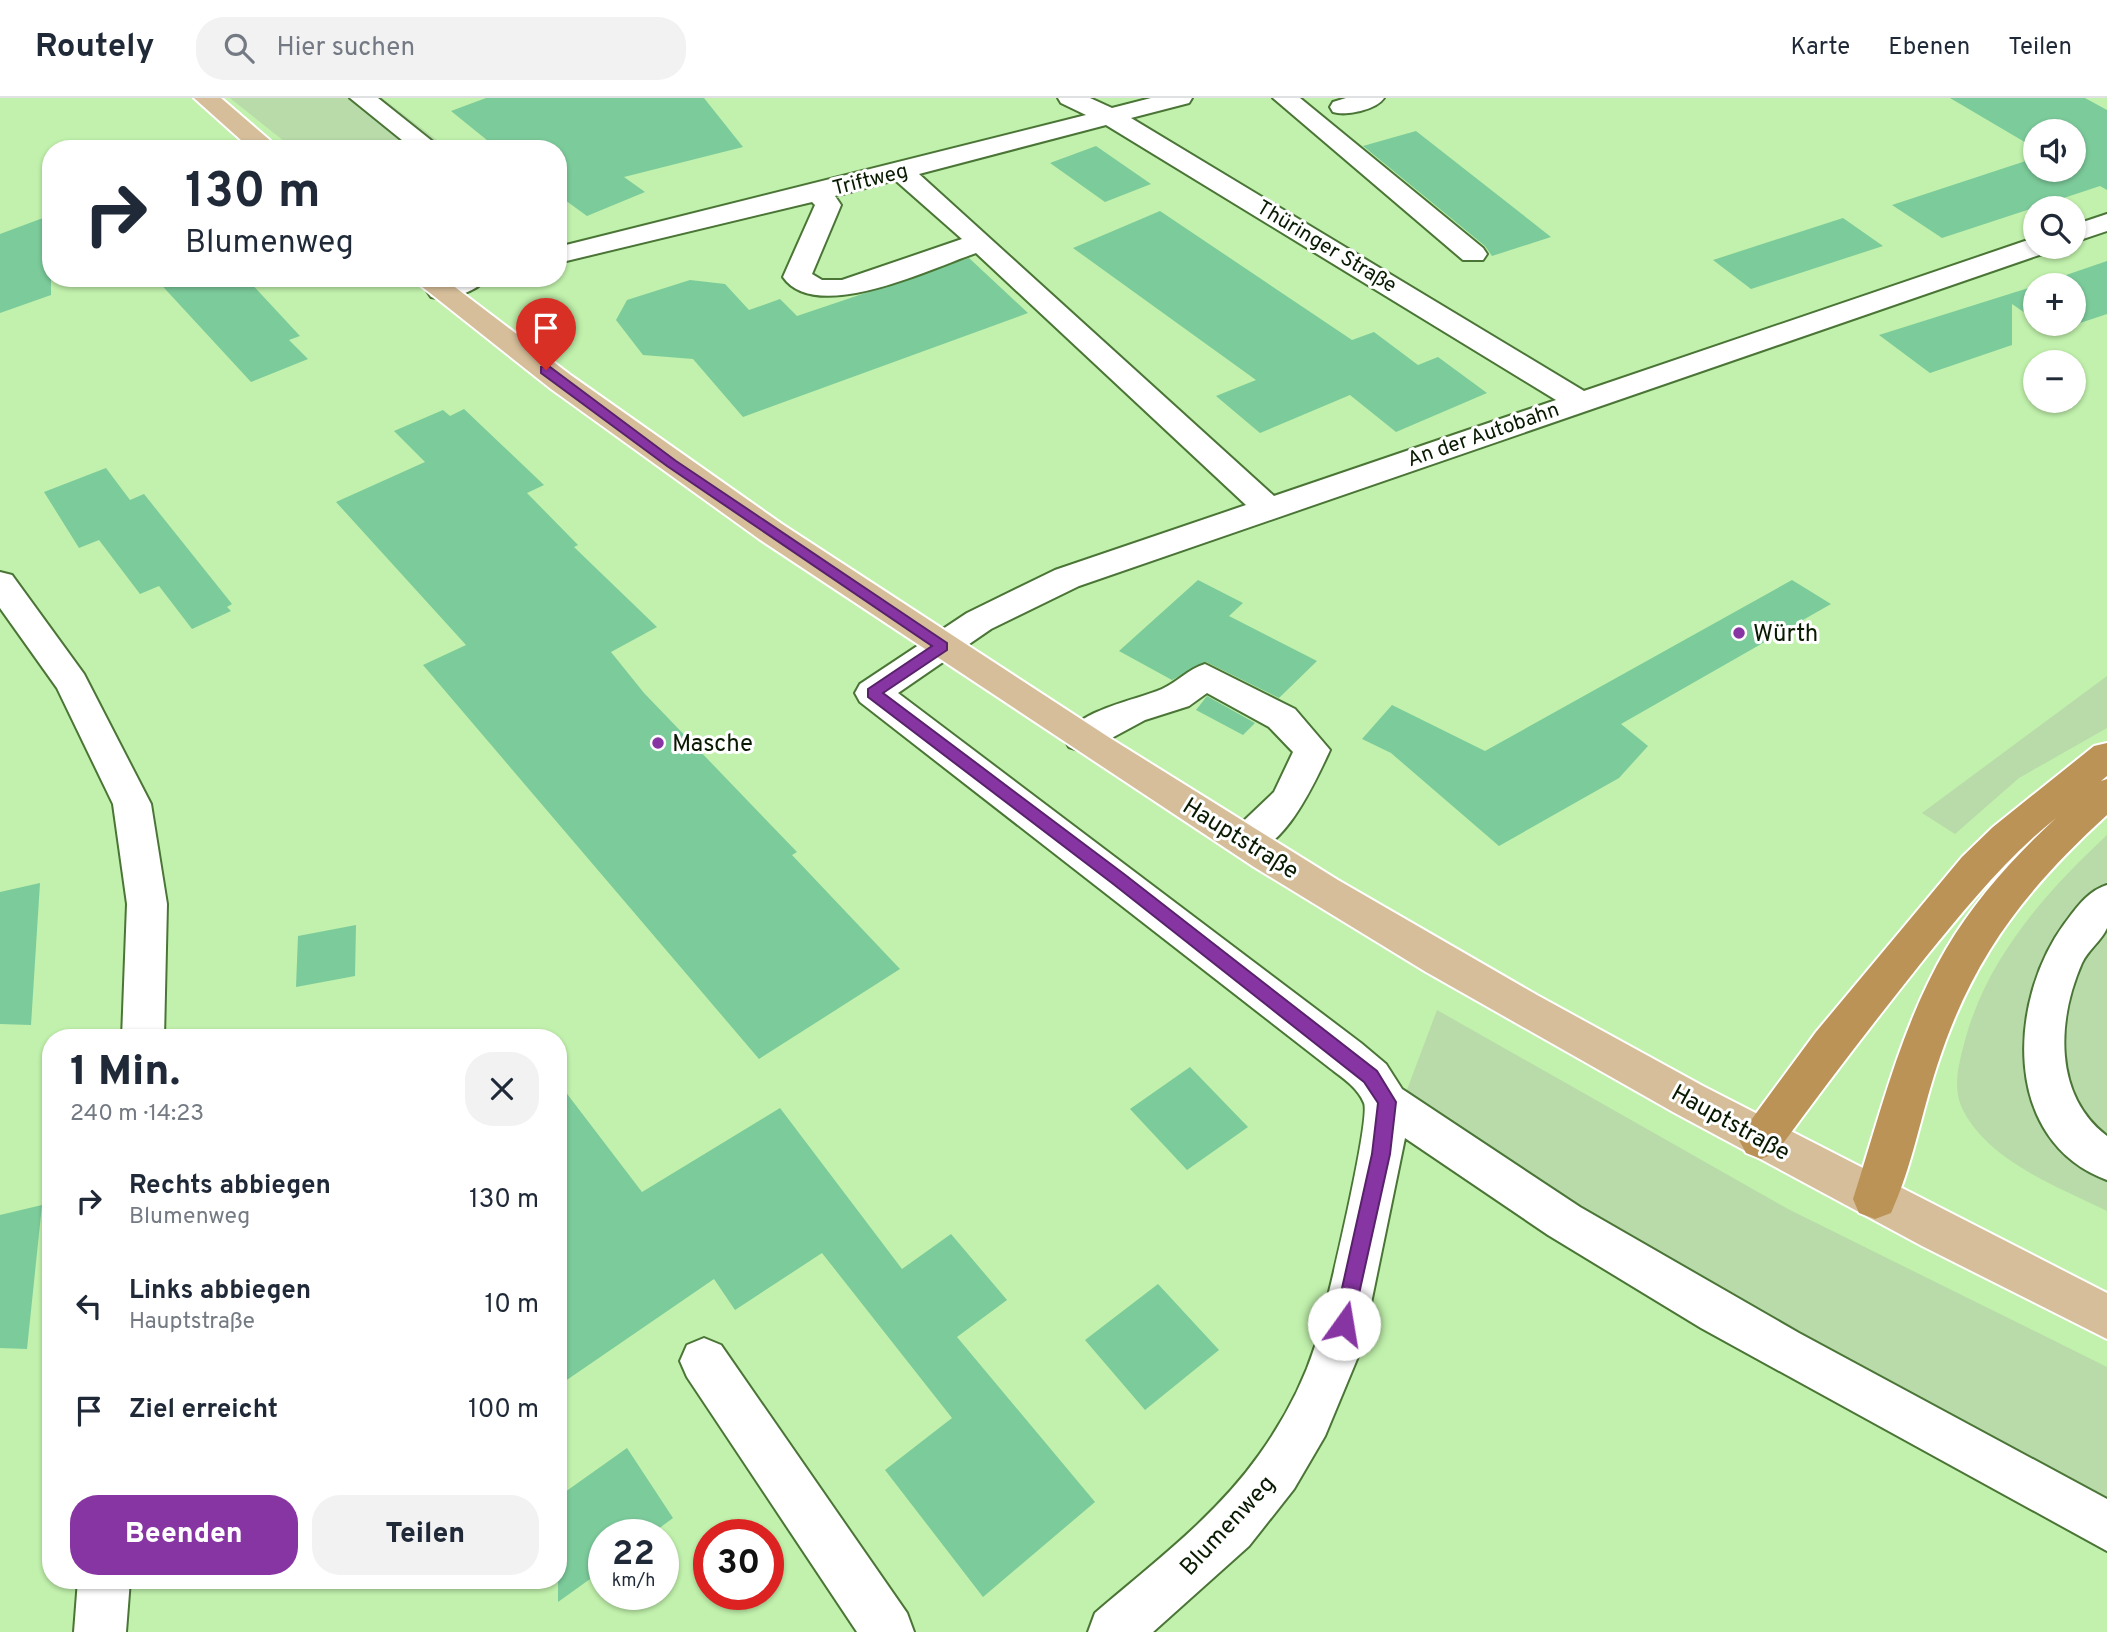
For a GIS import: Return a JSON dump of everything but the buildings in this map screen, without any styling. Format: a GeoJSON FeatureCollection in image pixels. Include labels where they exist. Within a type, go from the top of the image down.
{"type":"FeatureCollection","features":[{"type":"Feature","properties":{"kind":"highway"},"geometry":{"type":"LineString","coordinates":[[1761,1140],[1831,1044],[1976,868],[2006,836],[2107,757]]}},
{"type":"Feature","properties":{"kind":"highway"},"geometry":{"type":"LineString","coordinates":[[1875,1199],[1945,989],[1978,932],[2018,881],[2055,839],[2107,793]]}},
{"type":"Feature","properties":{"kind":"main road"},"geometry":{"type":"LineString","coordinates":[[206,98],[256,140]]}},
{"type":"Feature","properties":{"kind":"main road","name":"Hauptstraße"},"geometry":{"type":"LineString","coordinates":[[436,287],[651,449],[942,646],[1245,842],[1438,959],[1761,1140],[2107,1317]]}},
{"type":"Feature","properties":{"kind":"street"},"geometry":{"type":"LineString","coordinates":[[362,98],[417,140]]}},
{"type":"Feature","properties":{"kind":"street","name":"Thüringer Straße"},"geometry":{"type":"LineString","coordinates":[[1070,98],[1111,117],[1579,401]]}},
{"type":"Feature","properties":{"kind":"street","name":"Triftweg"},"geometry":{"type":"LineString","coordinates":[[567,253],[819,192],[1180,98]]}},
{"type":"Feature","properties":{"kind":"street"},"geometry":{"type":"LineString","coordinates":[[1285,98],[1474,254]]}},
{"type":"Feature","properties":{"kind":"street"},"geometry":{"type":"LineString","coordinates":[[1342,107],[1372,98]]}},
{"type":"Feature","properties":{"kind":"street"},"geometry":{"type":"LineString","coordinates":[[900,171],[981,242],[1269,509]]}},
{"type":"Feature","properties":{"kind":"street"},"geometry":{"type":"LineString","coordinates":[[819,192],[828,205],[797,277],[817,289],[845,288],[981,242]]}},
{"type":"Feature","properties":{"kind":"street"},"geometry":{"type":"LineString","coordinates":[[2086,230],[2107,222]]}},
{"type":"Feature","properties":{"kind":"street","name":"An der Autobahn"},"geometry":{"type":"LineString","coordinates":[[942,646],[987,617],[1067,578],[2023,251]]}},
{"type":"Feature","properties":{"kind":"street"},"geometry":{"type":"LineString","coordinates":[[0,583],[72,683],[132,804],[147,904],[142,1029]]}},
{"type":"Feature","properties":{"kind":"street"},"geometry":{"type":"LineString","coordinates":[[942,646],[873,693],[1336,1048],[1370,1077],[1387,1102],[1500,1181],[1706,1305],[2107,1526]]}},
{"type":"Feature","properties":{"kind":"street"},"geometry":{"type":"LineString","coordinates":[[1082,738],[1132,711],[1176,697],[1205,676],[1282,718],[1312,750],[1288,801],[1245,842]]}},
{"type":"Feature","properties":{"kind":"street"},"geometry":{"type":"LineString","coordinates":[[2107,900],[2066,953],[2046,1017],[2041,1053],[2054,1105],[2068,1129],[2107,1161]]}},
{"type":"Feature","properties":{"kind":"street","name":"Blumenweg"},"geometry":{"type":"LineString","coordinates":[[1114,1632],[1231,1528],[1277,1472],[1308,1419],[1338,1347],[1379,1167],[1387,1102]]}},
{"type":"Feature","properties":{"kind":"street"},"geometry":{"type":"LineString","coordinates":[[704,1361],[888,1632]]}},
{"type":"Feature","properties":{"kind":"street"},"geometry":{"type":"LineString","coordinates":[[100,1632],[103,1589]]}},
{"type":"Feature","properties":{"kind":"green space"},"geometry":{"type":"Polygon","coordinates":[[[230,98],[382,98],[437,140],[283,140],[230,98]]]}},
{"type":"Feature","properties":{"kind":"green space"},"geometry":{"type":"Polygon","coordinates":[[[2107,676],[2107,728],[2019,778],[1955,834],[1922,813],[2107,676]]]}},
{"type":"Feature","properties":{"kind":"green space"},"geometry":{"type":"Polygon","coordinates":[[[2107,835],[2107,1211],[2027,1171],[1991,1145],[1976,1130],[1964,1112],[1958,1095],[1957,1078],[1974,1013],[2002,956],[2040,905],[2107,835]]]}},
{"type":"Feature","properties":{"kind":"green space"},"geometry":{"type":"Polygon","coordinates":[[[1437,1010],[1788,1209],[2107,1367],[2107,1537],[1396,1119],[1437,1010]]]}},
{"type":"Feature","properties":{"kind":"place","name":"Würth"},"geometry":{"type":"Point","coordinates":[1739,633]}},
{"type":"Feature","properties":{"kind":"place","name":"Masche"},"geometry":{"type":"Point","coordinates":[658,743]}},
{"type":"Feature","properties":{"kind":"route"},"geometry":{"type":"LineString","coordinates":[[546,370],[671,463],[793,548],[942,646],[873,693],[1118,879],[1370,1077],[1387,1102],[1371,1207],[1344,1324]]}}]}
